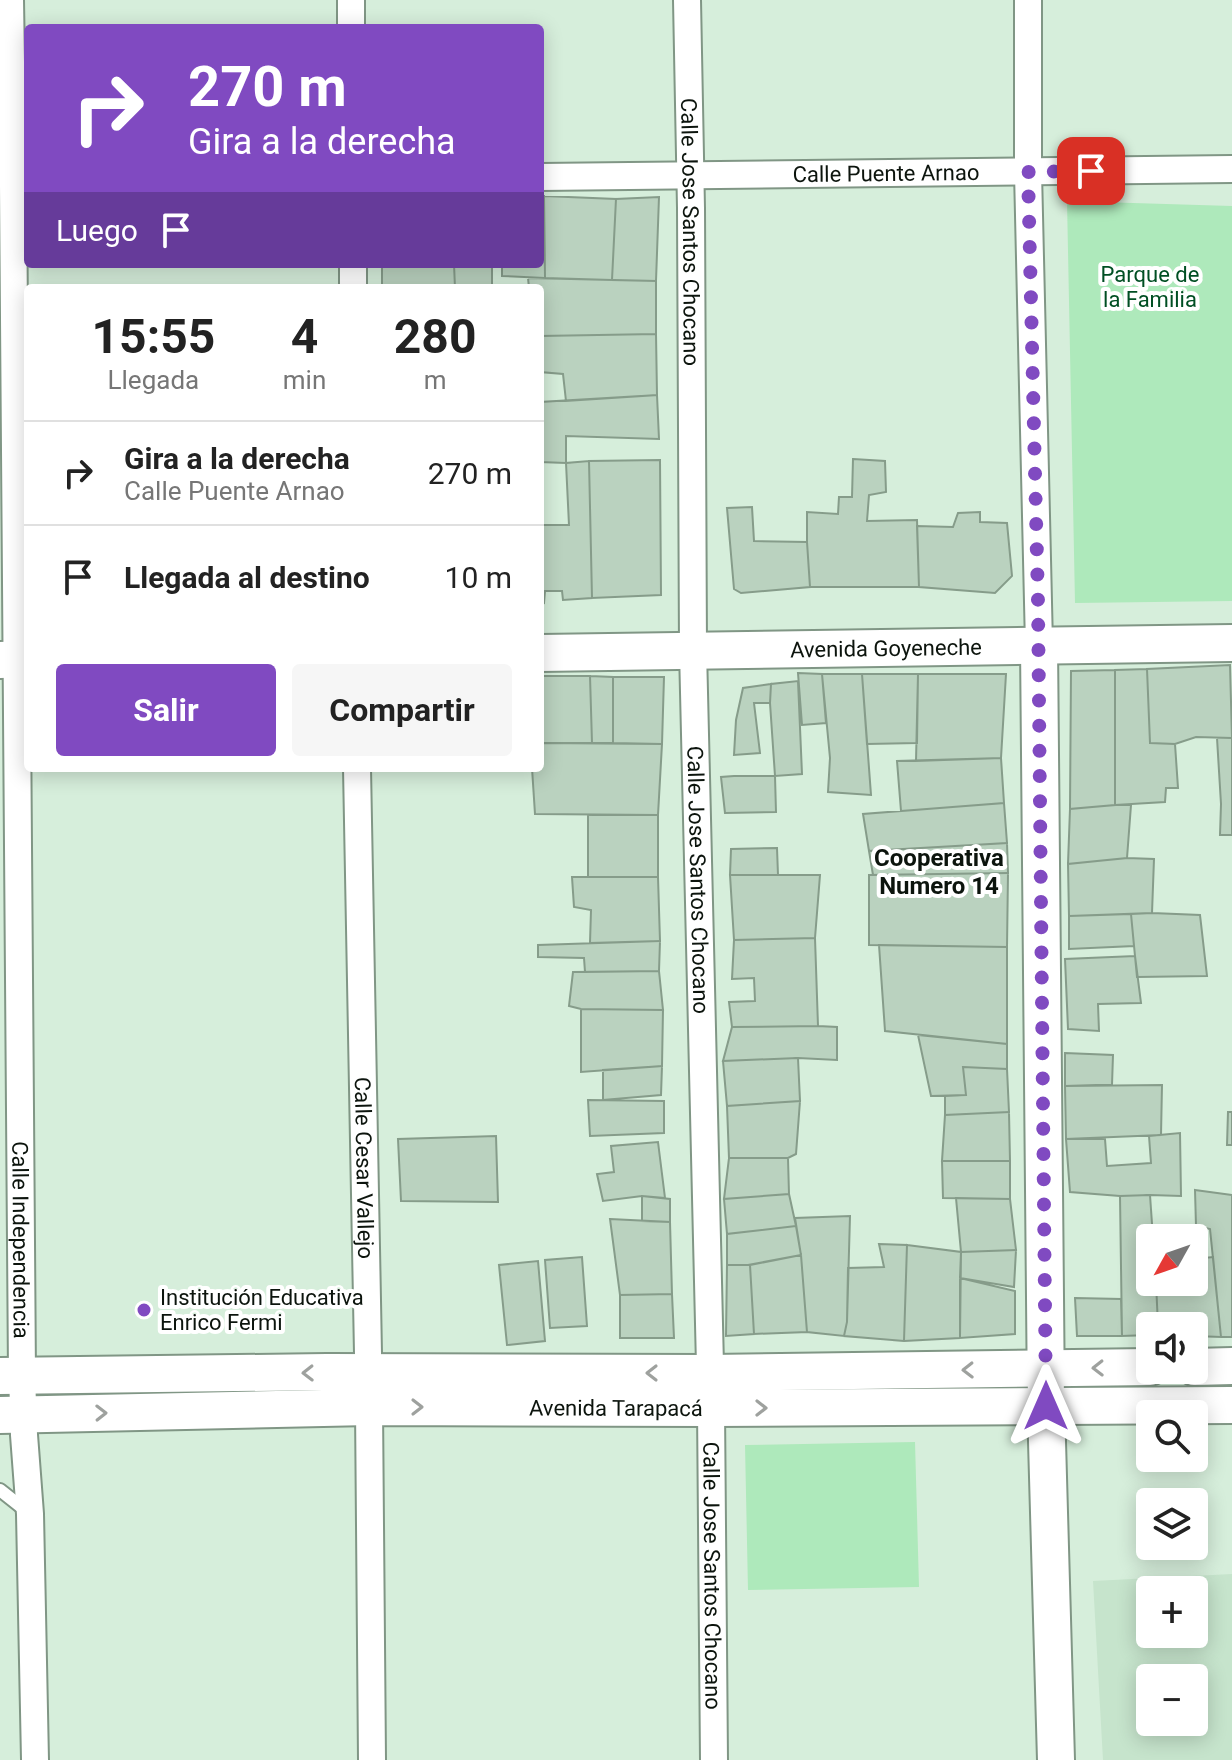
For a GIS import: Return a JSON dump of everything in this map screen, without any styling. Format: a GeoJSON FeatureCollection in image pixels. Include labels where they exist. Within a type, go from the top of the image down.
{"type":"FeatureCollection","features":[{"type":"Feature","properties":{"kind":"street","name":"Calle Independencia"},"geometry":{"type":"LineString","coordinates":[[10,0],[14,187],[11,1376],[12,1415],[30,1514],[35,1760]]}},
{"type":"Feature","properties":{"kind":"street"},"geometry":{"type":"LineString","coordinates":[[351,0],[351,24]]}},
{"type":"Feature","properties":{"kind":"street","name":"Calle Jose Santos Chocano"},"geometry":{"type":"LineString","coordinates":[[687,0],[693,650],[710,1390],[714,1760]]}},
{"type":"Feature","properties":{"kind":"street"},"geometry":{"type":"LineString","coordinates":[[1028,0],[1028,172],[1039,645],[1046,1406],[1056,1760]]}},
{"type":"Feature","properties":{"kind":"street","name":"Calle Puente Arnao"},"geometry":{"type":"LineString","coordinates":[[544,177],[1232,169]]}},
{"type":"Feature","properties":{"kind":"street","name":"Avenida Goyeneche"},"geometry":{"type":"LineString","coordinates":[[544,653],[1232,643]]}},
{"type":"Feature","properties":{"kind":"street","name":"Calle Cesar Vallejo"},"geometry":{"type":"LineString","coordinates":[[357,772],[372,1760]]}},
{"type":"Feature","properties":{"kind":"street"},"geometry":{"type":"LineString","coordinates":[[1208,1367],[1232,1366]]}},
{"type":"Feature","properties":{"kind":"street","name":"Avenida Tarapacá"},"geometry":{"type":"LineString","coordinates":[[710,1390],[1046,1368],[1136,1367]]}},
{"type":"Feature","properties":{"kind":"street","name":"Avenida Tarapacá"},"geometry":{"type":"LineString","coordinates":[[11,1376],[368,1390],[710,1390],[1046,1406],[1232,1405]]}},
{"type":"Feature","properties":{"kind":"street","name":"Avenida Tarapacá"},"geometry":{"type":"LineString","coordinates":[[12,1415],[368,1390]]}},
{"type":"Feature","properties":{"kind":"lane"},"geometry":{"type":"LineString","coordinates":[[0,1490],[30,1514]]}},
{"type":"Feature","properties":{"kind":"shaded area"},"geometry":{"type":"Polygon","coordinates":[[[1232,1574],[1232,1760],[1103,1760],[1093,1581],[1136,1579],[1136,1648],[1208,1648],[1208,1576],[1192,1576],[1232,1574]]]}},
{"type":"Feature","properties":{"kind":"green space","name":"Parque de la Familia"},"geometry":{"type":"Polygon","coordinates":[[[1067,201],[1232,206],[1232,601],[1075,603],[1067,201]]]}},
{"type":"Feature","properties":{"kind":"green space"},"geometry":{"type":"Polygon","coordinates":[[[915,1442],[919,1587],[748,1590],[745,1445],[915,1442]]]}},
{"type":"Feature","properties":{"kind":"building"},"geometry":{"type":"Polygon","coordinates":[[[544,196],[545,278],[502,276],[502,268],[544,268],[544,196]]]}},
{"type":"Feature","properties":{"kind":"building"},"geometry":{"type":"Polygon","coordinates":[[[544,196],[616,199],[612,280],[545,278],[544,196]]]}},
{"type":"Feature","properties":{"kind":"building"},"geometry":{"type":"Polygon","coordinates":[[[659,197],[656,281],[612,280],[616,199],[659,197]]]}},
{"type":"Feature","properties":{"kind":"building"},"geometry":{"type":"Polygon","coordinates":[[[382,268],[454,268],[455,284],[382,284],[382,268]]]}},
{"type":"Feature","properties":{"kind":"building"},"geometry":{"type":"Polygon","coordinates":[[[454,268],[492,268],[492,284],[455,284],[454,268]]]}},
{"type":"Feature","properties":{"kind":"building"},"geometry":{"type":"Polygon","coordinates":[[[528,278],[656,281],[656,334],[544,336],[544,284],[529,284],[528,278]]]}},
{"type":"Feature","properties":{"kind":"building"},"geometry":{"type":"Polygon","coordinates":[[[656,334],[657,395],[566,401],[563,374],[544,372],[544,336],[656,334]]]}},
{"type":"Feature","properties":{"kind":"building"},"geometry":{"type":"Polygon","coordinates":[[[657,395],[659,439],[566,436],[566,463],[544,462],[544,402],[657,395]]]}},
{"type":"Feature","properties":{"kind":"building"},"geometry":{"type":"Polygon","coordinates":[[[853,459],[885,461],[886,492],[869,495],[867,521],[917,520],[919,587],[810,587],[807,512],[838,514],[839,497],[852,497],[853,459]]]}},
{"type":"Feature","properties":{"kind":"building"},"geometry":{"type":"Polygon","coordinates":[[[660,460],[661,595],[592,598],[589,461],[660,460]]]}},
{"type":"Feature","properties":{"kind":"building"},"geometry":{"type":"Polygon","coordinates":[[[589,461],[592,598],[563,600],[562,591],[545,591],[544,603],[544,525],[569,525],[566,463],[589,461]]]}},
{"type":"Feature","properties":{"kind":"building"},"geometry":{"type":"Polygon","coordinates":[[[752,507],[754,541],[807,542],[810,587],[741,593],[734,589],[727,508],[752,507]]]}},
{"type":"Feature","properties":{"kind":"building"},"geometry":{"type":"Polygon","coordinates":[[[980,512],[980,522],[1007,523],[1012,576],[995,593],[919,587],[917,526],[953,527],[958,513],[980,512]]]}},
{"type":"Feature","properties":{"kind":"building"},"geometry":{"type":"Polygon","coordinates":[[[1230,665],[1232,738],[1196,737],[1175,744],[1150,743],[1147,669],[1230,665]]]}},
{"type":"Feature","properties":{"kind":"building"},"geometry":{"type":"Polygon","coordinates":[[[1147,669],[1150,743],[1175,744],[1178,788],[1166,788],[1165,802],[1115,805],[1115,670],[1147,669]]]}},
{"type":"Feature","properties":{"kind":"building"},"geometry":{"type":"Polygon","coordinates":[[[1115,670],[1115,805],[1070,809],[1071,671],[1115,670]]]}},
{"type":"Feature","properties":{"kind":"building"},"geometry":{"type":"Polygon","coordinates":[[[798,673],[822,674],[826,723],[802,725],[798,673]]]}},
{"type":"Feature","properties":{"kind":"building"},"geometry":{"type":"Polygon","coordinates":[[[822,674],[862,674],[871,795],[828,792],[830,758],[822,674]]]}},
{"type":"Feature","properties":{"kind":"building"},"geometry":{"type":"Polygon","coordinates":[[[862,674],[918,674],[917,743],[867,744],[862,674]]]}},
{"type":"Feature","properties":{"kind":"building"},"geometry":{"type":"Polygon","coordinates":[[[918,674],[1006,674],[1001,758],[916,761],[918,674]]]}},
{"type":"Feature","properties":{"kind":"building"},"geometry":{"type":"Polygon","coordinates":[[[544,676],[590,676],[592,743],[544,743],[544,676]]]}},
{"type":"Feature","properties":{"kind":"building"},"geometry":{"type":"Polygon","coordinates":[[[590,676],[613,677],[613,743],[592,743],[590,676]]]}},
{"type":"Feature","properties":{"kind":"building"},"geometry":{"type":"Polygon","coordinates":[[[613,677],[664,677],[662,744],[613,743],[613,677]]]}},
{"type":"Feature","properties":{"kind":"building"},"geometry":{"type":"Polygon","coordinates":[[[798,681],[802,774],[775,776],[771,684],[798,681]]]}},
{"type":"Feature","properties":{"kind":"building"},"geometry":{"type":"Polygon","coordinates":[[[771,684],[770,703],[754,703],[760,753],[734,755],[736,720],[743,688],[771,684]]]}},
{"type":"Feature","properties":{"kind":"building"},"geometry":{"type":"Polygon","coordinates":[[[1217,738],[1232,738],[1232,835],[1220,835],[1217,738]]]}},
{"type":"Feature","properties":{"kind":"building"},"geometry":{"type":"Polygon","coordinates":[[[544,743],[662,744],[658,815],[535,814],[532,772],[544,772],[544,743]]]}},
{"type":"Feature","properties":{"kind":"building"},"geometry":{"type":"Polygon","coordinates":[[[1001,758],[1004,803],[901,811],[897,761],[1001,758]]]}},
{"type":"Feature","properties":{"kind":"building"},"geometry":{"type":"Polygon","coordinates":[[[775,776],[776,812],[725,813],[721,777],[775,776]]]}},
{"type":"Feature","properties":{"kind":"building"},"geometry":{"type":"Polygon","coordinates":[[[1004,803],[1007,843],[869,851],[863,814],[1004,803]]]}},
{"type":"Feature","properties":{"kind":"building"},"geometry":{"type":"Polygon","coordinates":[[[1131,805],[1127,858],[1068,864],[1070,809],[1131,805]]]}},
{"type":"Feature","properties":{"kind":"building"},"geometry":{"type":"Polygon","coordinates":[[[588,815],[658,815],[658,877],[588,877],[588,815]]]}},
{"type":"Feature","properties":{"kind":"building"},"geometry":{"type":"Polygon","coordinates":[[[1007,843],[1008,873],[873,875],[869,851],[1007,843]]]}},
{"type":"Feature","properties":{"kind":"building"},"geometry":{"type":"Polygon","coordinates":[[[777,848],[778,875],[730,875],[731,849],[777,848]]]}},
{"type":"Feature","properties":{"kind":"building"},"geometry":{"type":"Polygon","coordinates":[[[1127,858],[1154,859],[1152,913],[1069,916],[1068,864],[1127,858]]]}},
{"type":"Feature","properties":{"kind":"building"},"geometry":{"type":"Polygon","coordinates":[[[1008,873],[1007,947],[869,945],[869,875],[1008,873]]]}},
{"type":"Feature","properties":{"kind":"building"},"geometry":{"type":"Polygon","coordinates":[[[730,875],[820,875],[815,938],[734,940],[730,875]]]}},
{"type":"Feature","properties":{"kind":"building"},"geometry":{"type":"Polygon","coordinates":[[[572,877],[658,877],[660,941],[590,943],[591,910],[574,907],[572,877]]]}},
{"type":"Feature","properties":{"kind":"building"},"geometry":{"type":"Polygon","coordinates":[[[1131,914],[1200,915],[1207,976],[1137,977],[1131,914]]]}},
{"type":"Feature","properties":{"kind":"building"},"geometry":{"type":"Polygon","coordinates":[[[1131,914],[1134,946],[1069,949],[1069,916],[1131,914]]]}},
{"type":"Feature","properties":{"kind":"building"},"geometry":{"type":"Polygon","coordinates":[[[815,938],[818,1026],[732,1027],[729,1002],[755,1001],[754,978],[732,979],[734,940],[815,938]]]}},
{"type":"Feature","properties":{"kind":"building"},"geometry":{"type":"Polygon","coordinates":[[[660,941],[659,971],[585,972],[584,958],[538,957],[538,945],[660,941]]]}},
{"type":"Feature","properties":{"kind":"building"},"geometry":{"type":"Polygon","coordinates":[[[879,945],[1007,947],[1007,1044],[885,1031],[879,945]]]}},
{"type":"Feature","properties":{"kind":"building"},"geometry":{"type":"Polygon","coordinates":[[[1135,956],[1141,1003],[1098,1004],[1099,1031],[1068,1029],[1065,959],[1135,956]]]}},
{"type":"Feature","properties":{"kind":"building"},"geometry":{"type":"Polygon","coordinates":[[[659,971],[663,1010],[581,1009],[569,1006],[573,972],[659,971]]]}},
{"type":"Feature","properties":{"kind":"building"},"geometry":{"type":"Polygon","coordinates":[[[581,1009],[663,1010],[662,1066],[581,1072],[581,1009]]]}},
{"type":"Feature","properties":{"kind":"building"},"geometry":{"type":"Polygon","coordinates":[[[732,1027],[837,1027],[837,1060],[723,1061],[732,1027]]]}},
{"type":"Feature","properties":{"kind":"building"},"geometry":{"type":"Polygon","coordinates":[[[918,1035],[1007,1044],[1007,1069],[963,1067],[966,1095],[931,1096],[918,1035]]]}},
{"type":"Feature","properties":{"kind":"building"},"geometry":{"type":"Polygon","coordinates":[[[1065,1053],[1113,1055],[1112,1085],[1065,1086],[1065,1053]]]}},
{"type":"Feature","properties":{"kind":"building"},"geometry":{"type":"Polygon","coordinates":[[[798,1058],[800,1101],[727,1106],[723,1061],[798,1058]]]}},
{"type":"Feature","properties":{"kind":"building"},"geometry":{"type":"Polygon","coordinates":[[[662,1066],[661,1095],[603,1100],[603,1070],[662,1066]]]}},
{"type":"Feature","properties":{"kind":"building"},"geometry":{"type":"Polygon","coordinates":[[[963,1067],[1007,1069],[1009,1112],[945,1115],[945,1096],[966,1095],[963,1067]]]}},
{"type":"Feature","properties":{"kind":"building"},"geometry":{"type":"Polygon","coordinates":[[[1162,1085],[1161,1135],[1066,1139],[1065,1086],[1162,1085]]]}},
{"type":"Feature","properties":{"kind":"building"},"geometry":{"type":"Polygon","coordinates":[[[588,1100],[664,1101],[664,1133],[590,1136],[588,1100]]]}},
{"type":"Feature","properties":{"kind":"building"},"geometry":{"type":"Polygon","coordinates":[[[800,1101],[796,1154],[788,1158],[729,1158],[727,1106],[800,1101]]]}},
{"type":"Feature","properties":{"kind":"building"},"geometry":{"type":"Polygon","coordinates":[[[1009,1112],[1010,1161],[942,1161],[945,1115],[1009,1112]]]}},
{"type":"Feature","properties":{"kind":"building"},"geometry":{"type":"Polygon","coordinates":[[[1228,1112],[1232,1112],[1232,1145],[1227,1145],[1228,1112]]]}},
{"type":"Feature","properties":{"kind":"building"},"geometry":{"type":"Polygon","coordinates":[[[1180,1133],[1181,1196],[1070,1192],[1066,1139],[1105,1139],[1107,1166],[1151,1163],[1149,1136],[1180,1133]]]}},
{"type":"Feature","properties":{"kind":"building"},"geometry":{"type":"Polygon","coordinates":[[[496,1136],[498,1202],[401,1201],[398,1139],[496,1136]]]}},
{"type":"Feature","properties":{"kind":"building"},"geometry":{"type":"Polygon","coordinates":[[[658,1142],[665,1198],[642,1196],[603,1201],[597,1174],[614,1172],[611,1146],[658,1142]]]}},
{"type":"Feature","properties":{"kind":"building"},"geometry":{"type":"Polygon","coordinates":[[[729,1158],[788,1158],[789,1194],[724,1199],[729,1158]]]}},
{"type":"Feature","properties":{"kind":"building"},"geometry":{"type":"Polygon","coordinates":[[[942,1161],[1010,1161],[1010,1199],[943,1198],[942,1161]]]}},
{"type":"Feature","properties":{"kind":"building"},"geometry":{"type":"Polygon","coordinates":[[[1195,1190],[1232,1195],[1232,1337],[1221,1337],[1210,1229],[1208,1224],[1196,1224],[1195,1190]]]}},
{"type":"Feature","properties":{"kind":"building"},"geometry":{"type":"Polygon","coordinates":[[[789,1194],[796,1226],[727,1234],[724,1199],[789,1194]]]}},
{"type":"Feature","properties":{"kind":"building"},"geometry":{"type":"Polygon","coordinates":[[[1150,1195],[1152,1224],[1136,1224],[1136,1296],[1157,1296],[1157,1312],[1136,1312],[1136,1336],[1122,1336],[1120,1196],[1150,1195]]]}},
{"type":"Feature","properties":{"kind":"building"},"geometry":{"type":"Polygon","coordinates":[[[642,1196],[670,1199],[670,1222],[642,1221],[642,1196]]]}},
{"type":"Feature","properties":{"kind":"building"},"geometry":{"type":"Polygon","coordinates":[[[956,1198],[1010,1199],[1016,1250],[961,1252],[956,1198]]]}},
{"type":"Feature","properties":{"kind":"building"},"geometry":{"type":"Polygon","coordinates":[[[850,1216],[844,1336],[807,1332],[795,1218],[850,1216]]]}},
{"type":"Feature","properties":{"kind":"building"},"geometry":{"type":"Polygon","coordinates":[[[610,1219],[670,1222],[672,1294],[620,1295],[610,1219]]]}},
{"type":"Feature","properties":{"kind":"building"},"geometry":{"type":"Polygon","coordinates":[[[796,1226],[801,1255],[748,1265],[727,1265],[727,1234],[796,1226]]]}},
{"type":"Feature","properties":{"kind":"building"},"geometry":{"type":"Polygon","coordinates":[[[879,1244],[907,1245],[904,1341],[844,1336],[848,1268],[884,1267],[879,1244]]]}},
{"type":"Feature","properties":{"kind":"building"},"geometry":{"type":"Polygon","coordinates":[[[907,1245],[961,1252],[960,1338],[904,1341],[907,1245]]]}},
{"type":"Feature","properties":{"kind":"building"},"geometry":{"type":"Polygon","coordinates":[[[1016,1250],[1014,1287],[960,1278],[961,1252],[1016,1250]]]}},
{"type":"Feature","properties":{"kind":"building"},"geometry":{"type":"Polygon","coordinates":[[[801,1255],[807,1332],[754,1334],[750,1265],[801,1255]]]}},
{"type":"Feature","properties":{"kind":"building"},"geometry":{"type":"Polygon","coordinates":[[[582,1257],[587,1326],[550,1328],[545,1260],[582,1257]]]}},
{"type":"Feature","properties":{"kind":"building"},"geometry":{"type":"Polygon","coordinates":[[[1213,1257],[1221,1337],[1208,1337],[1208,1312],[1157,1312],[1157,1296],[1208,1296],[1208,1258],[1213,1257]]]}},
{"type":"Feature","properties":{"kind":"building"},"geometry":{"type":"Polygon","coordinates":[[[538,1261],[545,1341],[507,1345],[499,1265],[538,1261]]]}},
{"type":"Feature","properties":{"kind":"building"},"geometry":{"type":"Polygon","coordinates":[[[727,1265],[750,1265],[754,1334],[726,1336],[727,1265]]]}},
{"type":"Feature","properties":{"kind":"building"},"geometry":{"type":"Polygon","coordinates":[[[960,1278],[1015,1291],[1015,1334],[960,1338],[960,1278]]]}},
{"type":"Feature","properties":{"kind":"building"},"geometry":{"type":"Polygon","coordinates":[[[672,1294],[674,1338],[620,1338],[620,1295],[672,1294]]]}},
{"type":"Feature","properties":{"kind":"building"},"geometry":{"type":"Polygon","coordinates":[[[1075,1298],[1121,1299],[1122,1336],[1077,1336],[1075,1298]]]}},
{"type":"Feature","properties":{"kind":"place","name":"Institución Educativa Enrico Fermi"},"geometry":{"type":"Point","coordinates":[144,1310]}},
{"type":"Feature","properties":{"kind":"district","name":"Cooperativa Numero 14"},"geometry":{"type":"Point","coordinates":[939,872]}},
{"type":"Feature","properties":{"kind":"route"},"geometry":{"type":"LineString","coordinates":[[1046,1406],[1038,601],[1028,172],[1091,171]]}}]}
